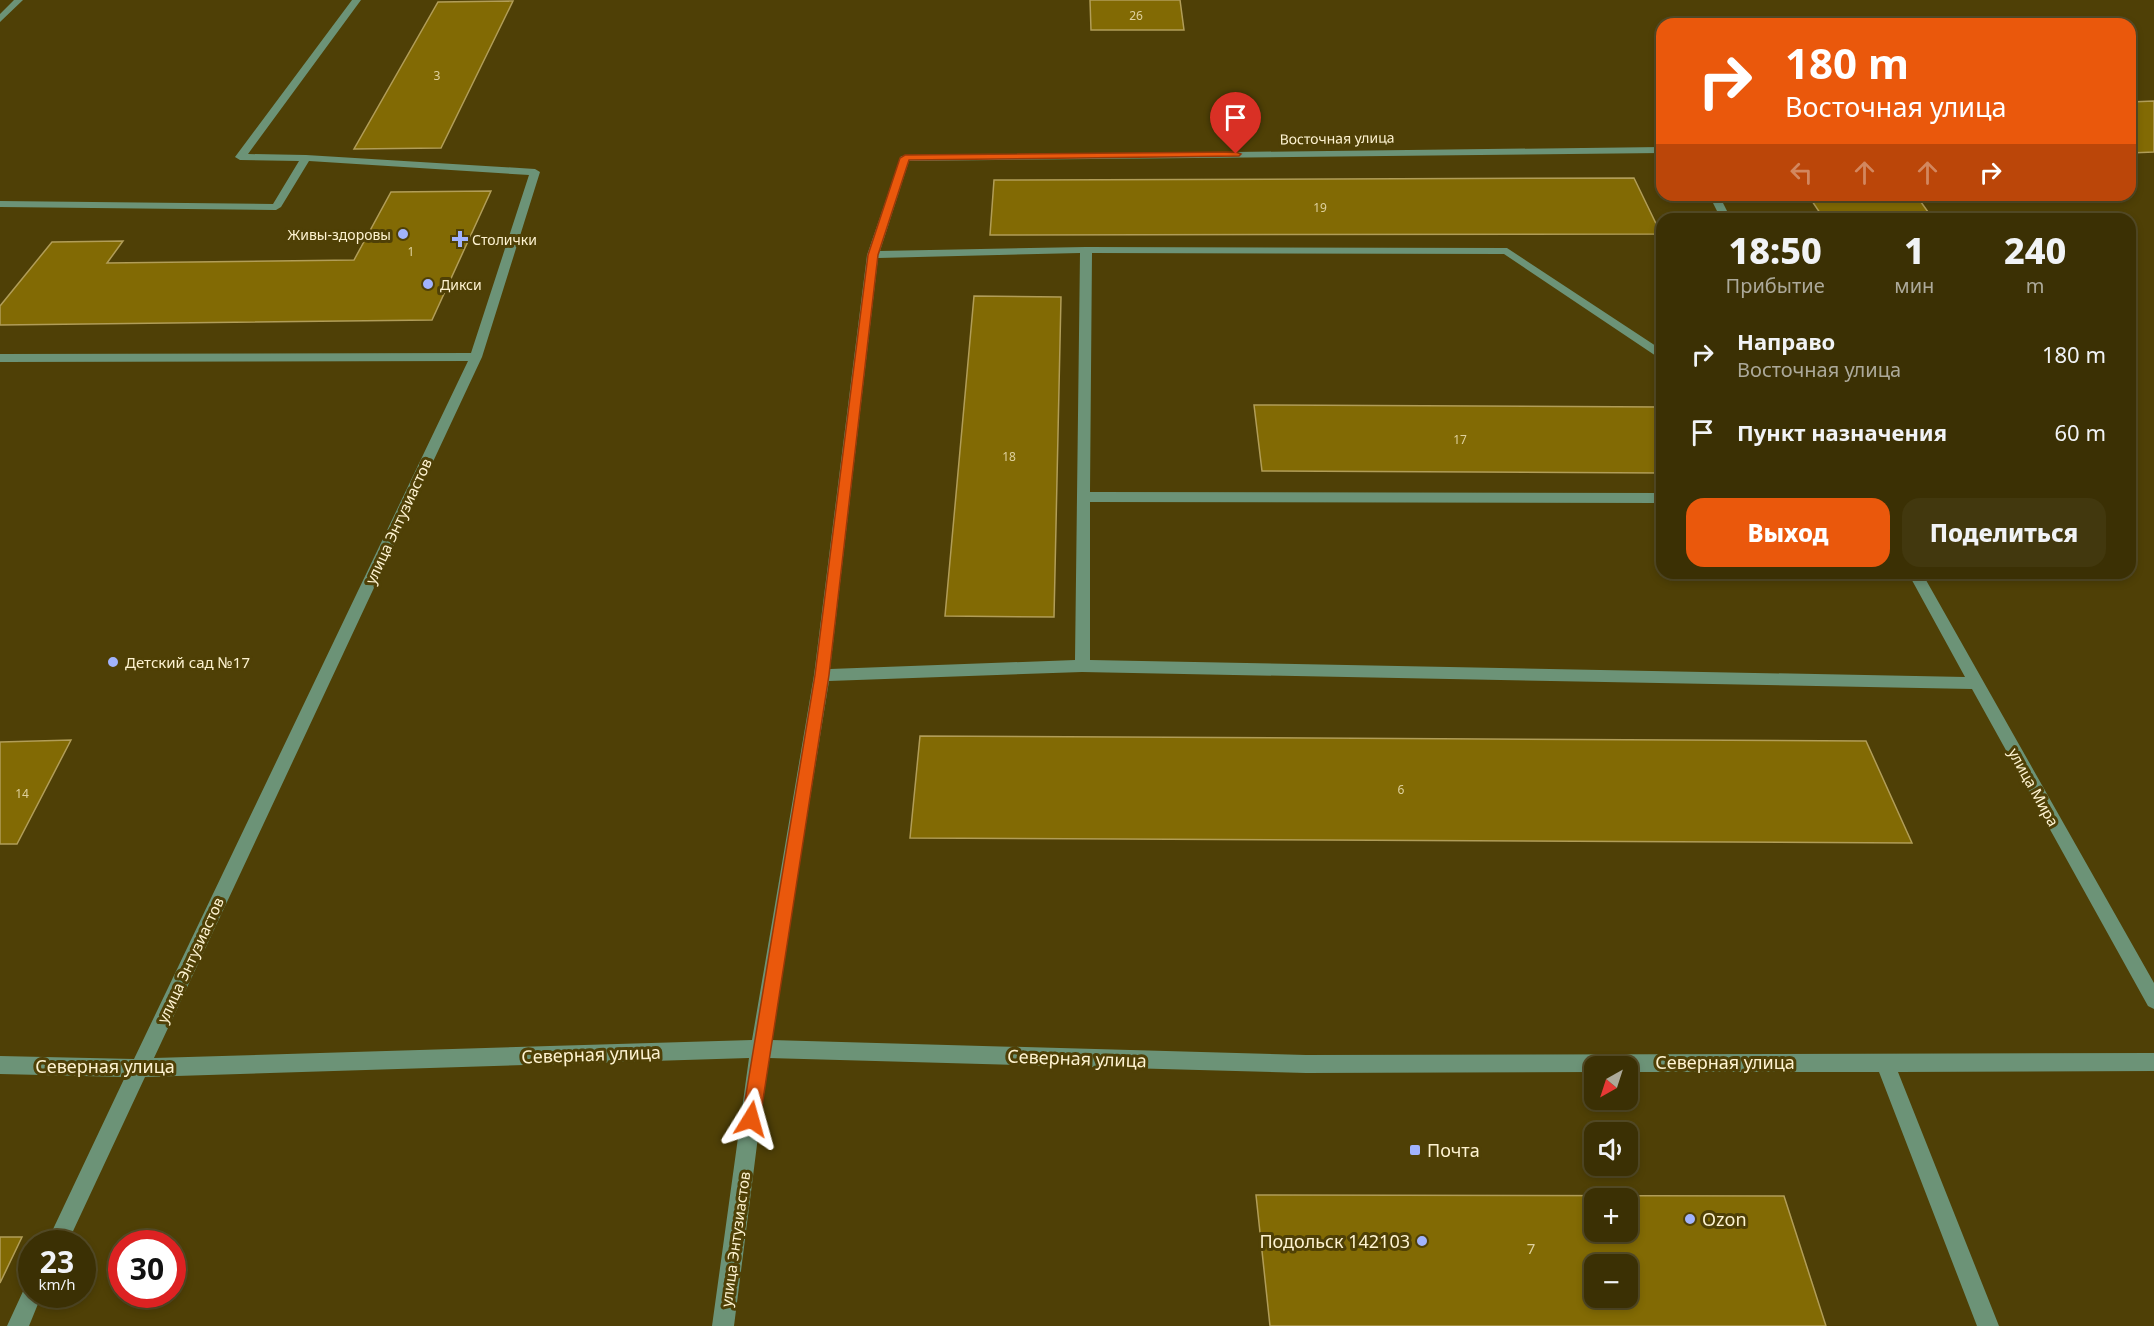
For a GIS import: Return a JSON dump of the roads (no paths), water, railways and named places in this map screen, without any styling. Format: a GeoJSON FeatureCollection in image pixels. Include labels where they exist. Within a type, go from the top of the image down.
{"type":"FeatureCollection","features":[{"type":"Feature","properties":{"kind":"street"},"geometry":{"type":"LineString","coordinates":[[0,19],[19,0]]}},
{"type":"Feature","properties":{"kind":"street"},"geometry":{"type":"LineString","coordinates":[[306,158],[240,157],[357,0]]}},
{"type":"Feature","properties":{"kind":"street","name":"Восточная улица"},"geometry":{"type":"LineString","coordinates":[[905,158],[1656,150]]}},
{"type":"Feature","properties":{"kind":"street"},"geometry":{"type":"LineString","coordinates":[[0,204],[276,207],[306,158]]}},
{"type":"Feature","properties":{"kind":"street","name":"улица Энтузиастов"},"geometry":{"type":"LineString","coordinates":[[63,1230],[476,357],[535,172],[306,158]]}},
{"type":"Feature","properties":{"kind":"street","name":"улица Энтузиастов"},"geometry":{"type":"LineString","coordinates":[[723,1326],[760,1049],[822,675],[873,255],[905,158]]}},
{"type":"Feature","properties":{"kind":"street"},"geometry":{"type":"LineString","coordinates":[[873,255],[1086,250],[1507,250],[1656,352]]}},
{"type":"Feature","properties":{"kind":"street"},"geometry":{"type":"LineString","coordinates":[[1082,666],[1086,250]]}},
{"type":"Feature","properties":{"kind":"street"},"geometry":{"type":"LineString","coordinates":[[0,358],[476,357]]}},
{"type":"Feature","properties":{"kind":"street"},"geometry":{"type":"LineString","coordinates":[[1083,497],[1656,498]]}},
{"type":"Feature","properties":{"kind":"street","name":"улица Мира"},"geometry":{"type":"LineString","coordinates":[[1918,579],[2154,1000]]}},
{"type":"Feature","properties":{"kind":"street"},"geometry":{"type":"LineString","coordinates":[[822,675],[1082,666],[1976,683]]}},
{"type":"Feature","properties":{"kind":"street","name":"Северная улица"},"geometry":{"type":"LineString","coordinates":[[0,1065],[138,1068],[760,1049],[1306,1064],[2154,1062]]}},
{"type":"Feature","properties":{"kind":"street"},"geometry":{"type":"LineString","coordinates":[[1885,1062],[1988,1326]]}},
{"type":"Feature","properties":{"kind":"street"},"geometry":{"type":"LineString","coordinates":[[18,1326],[26,1308]]}},
{"type":"Feature","properties":{"kind":"place","name":"Живы-здоровы"},"geometry":{"type":"Point","coordinates":[403,234]}},
{"type":"Feature","properties":{"kind":"place","name":"Столички"},"geometry":{"type":"Point","coordinates":[460,239]}},
{"type":"Feature","properties":{"kind":"place","name":"Дикси"},"geometry":{"type":"Point","coordinates":[428,284]}},
{"type":"Feature","properties":{"kind":"place","name":"Детский сад №17"},"geometry":{"type":"Point","coordinates":[113,662]}},
{"type":"Feature","properties":{"kind":"place","name":"Почта"},"geometry":{"type":"Point","coordinates":[1415,1150]}},
{"type":"Feature","properties":{"kind":"place","name":"Ozon"},"geometry":{"type":"Point","coordinates":[1690,1219]}},
{"type":"Feature","properties":{"kind":"place","name":"Подольск 142103"},"geometry":{"type":"Point","coordinates":[1422,1241]}}]}
